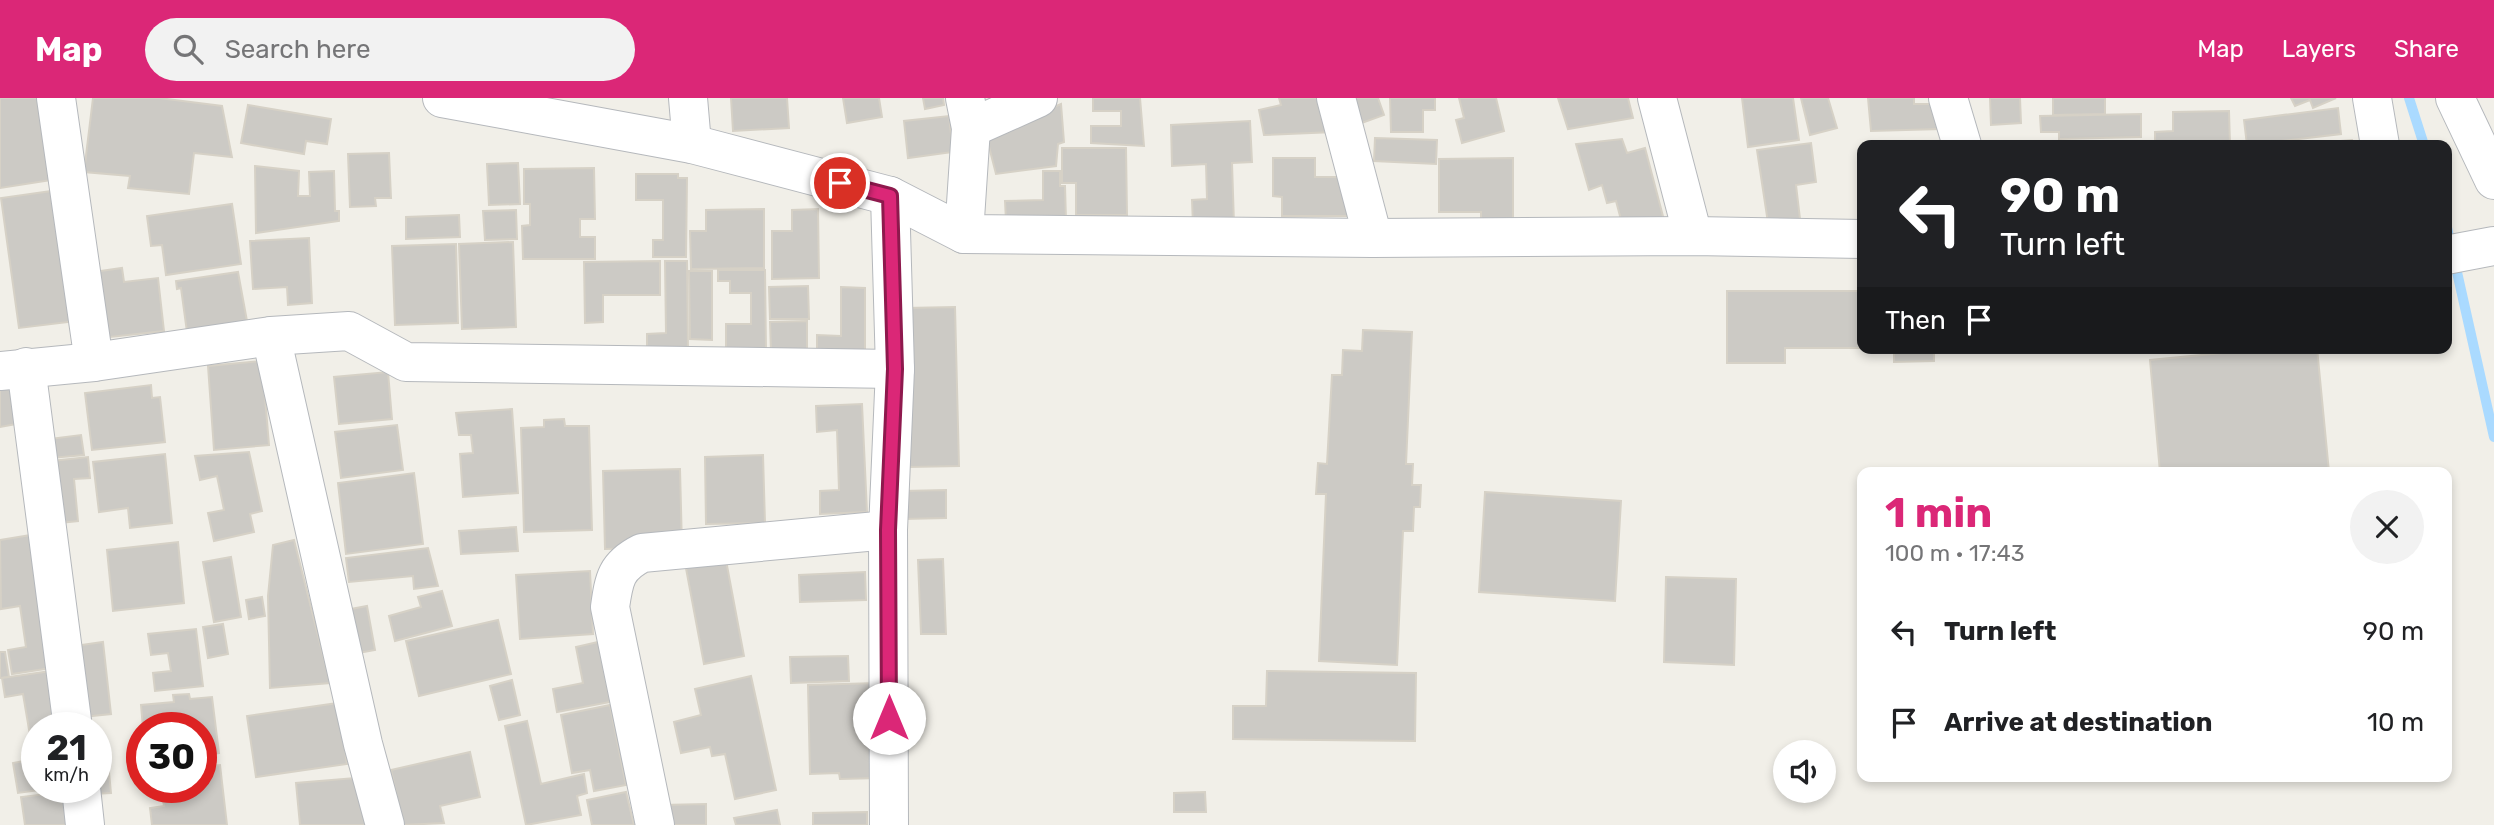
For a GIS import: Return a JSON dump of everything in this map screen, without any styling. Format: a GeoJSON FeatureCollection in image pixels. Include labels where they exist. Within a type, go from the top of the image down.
{"type":"FeatureCollection","features":[{"type":"Feature","properties":{"kind":"street"},"geometry":{"type":"LineString","coordinates":[[56,98],[94,362]]}},
{"type":"Feature","properties":{"kind":"street"},"geometry":{"type":"LineString","coordinates":[[442,98],[692,144],[890,196],[964,234],[1857,239]]}},
{"type":"Feature","properties":{"kind":"street"},"geometry":{"type":"LineString","coordinates":[[688,98],[692,144]]}},
{"type":"Feature","properties":{"kind":"street"},"geometry":{"type":"LineString","coordinates":[[964,234],[968,113],[1038,98]]}},
{"type":"Feature","properties":{"kind":"street"},"geometry":{"type":"LineString","coordinates":[[1336,98],[1373,238]]}},
{"type":"Feature","properties":{"kind":"street"},"geometry":{"type":"LineString","coordinates":[[1657,98],[1693,236]]}},
{"type":"Feature","properties":{"kind":"street"},"geometry":{"type":"LineString","coordinates":[[1948,98],[1961,140]]}},
{"type":"Feature","properties":{"kind":"street"},"geometry":{"type":"LineString","coordinates":[[2372,98],[2379,140]]}},
{"type":"Feature","properties":{"kind":"street"},"geometry":{"type":"LineString","coordinates":[[2455,98],[2494,180]]}},
{"type":"Feature","properties":{"kind":"street"},"geometry":{"type":"LineString","coordinates":[[2484,98],[2494,153]]}},
{"type":"Feature","properties":{"kind":"street"},"geometry":{"type":"LineString","coordinates":[[889,825],[888,530],[895,369],[890,196]]}},
{"type":"Feature","properties":{"kind":"street"},"geometry":{"type":"LineString","coordinates":[[2452,254],[2494,246]]}},
{"type":"Feature","properties":{"kind":"street"},"geometry":{"type":"LineString","coordinates":[[70,712],[13,369],[94,362],[271,336],[349,331],[406,362],[895,369]]}},
{"type":"Feature","properties":{"kind":"street"},"geometry":{"type":"LineString","coordinates":[[271,336],[363,744],[386,825]]}},
{"type":"Feature","properties":{"kind":"street"},"geometry":{"type":"LineString","coordinates":[[655,825],[610,607],[614,581],[625,561],[642,553],[888,530]]}},
{"type":"Feature","properties":{"kind":"street"},"geometry":{"type":"LineString","coordinates":[[82,803],[85,825]]}},
{"type":"Feature","properties":{"kind":"building"},"geometry":{"type":"Polygon","coordinates":[[[0,98],[46,98],[58,179],[0,188],[0,98]]]}},
{"type":"Feature","properties":{"kind":"building"},"geometry":{"type":"Polygon","coordinates":[[[93,98],[159,98],[222,106],[232,157],[194,153],[189,194],[128,188],[130,176],[84,172],[93,98]]]}},
{"type":"Feature","properties":{"kind":"building"},"geometry":{"type":"Polygon","coordinates":[[[731,98],[787,98],[789,128],[733,131],[731,98]]]}},
{"type":"Feature","properties":{"kind":"building"},"geometry":{"type":"Polygon","coordinates":[[[843,98],[879,98],[882,117],[847,123],[843,98]]]}},
{"type":"Feature","properties":{"kind":"building"},"geometry":{"type":"Polygon","coordinates":[[[923,98],[943,98],[944,105],[925,109],[923,98]]]}},
{"type":"Feature","properties":{"kind":"building"},"geometry":{"type":"Polygon","coordinates":[[[1093,98],[1140,98],[1144,146],[1091,143],[1091,126],[1121,126],[1121,111],[1093,111],[1093,98]]]}},
{"type":"Feature","properties":{"kind":"building"},"geometry":{"type":"Polygon","coordinates":[[[1279,98],[1324,98],[1334,132],[1264,135],[1259,110],[1281,105],[1279,98]]]}},
{"type":"Feature","properties":{"kind":"building"},"geometry":{"type":"Polygon","coordinates":[[[1350,98],[1378,98],[1384,115],[1359,124],[1350,98]]]}},
{"type":"Feature","properties":{"kind":"building"},"geometry":{"type":"Polygon","coordinates":[[[1390,98],[1435,98],[1435,110],[1423,110],[1423,132],[1391,132],[1390,98]]]}},
{"type":"Feature","properties":{"kind":"building"},"geometry":{"type":"Polygon","coordinates":[[[1459,98],[1496,98],[1504,131],[1462,143],[1456,120],[1464,118],[1459,98]]]}},
{"type":"Feature","properties":{"kind":"building"},"geometry":{"type":"Polygon","coordinates":[[[1558,98],[1628,98],[1633,118],[1568,129],[1558,98]]]}},
{"type":"Feature","properties":{"kind":"building"},"geometry":{"type":"Polygon","coordinates":[[[1742,98],[1793,98],[1799,140],[1748,147],[1742,98]]]}},
{"type":"Feature","properties":{"kind":"building"},"geometry":{"type":"Polygon","coordinates":[[[1801,98],[1828,98],[1837,128],[1810,135],[1801,98]]]}},
{"type":"Feature","properties":{"kind":"building"},"geometry":{"type":"Polygon","coordinates":[[[1868,98],[1914,98],[1914,104],[1936,104],[1941,129],[1871,131],[1868,98]]]}},
{"type":"Feature","properties":{"kind":"building"},"geometry":{"type":"Polygon","coordinates":[[[1990,98],[2020,98],[2021,123],[1991,125],[1990,98]]]}},
{"type":"Feature","properties":{"kind":"building"},"geometry":{"type":"Polygon","coordinates":[[[2053,98],[2105,98],[2105,114],[2053,115],[2053,98]]]}},
{"type":"Feature","properties":{"kind":"building"},"geometry":{"type":"Polygon","coordinates":[[[2291,98],[2336,98],[2313,108],[2310,100],[2295,106],[2291,98]]]}},
{"type":"Feature","properties":{"kind":"building"},"geometry":{"type":"Polygon","coordinates":[[[1061,104],[1064,142],[1058,144],[1056,166],[996,174],[986,135],[1061,104]]]}},
{"type":"Feature","properties":{"kind":"building"},"geometry":{"type":"Polygon","coordinates":[[[248,105],[331,119],[327,144],[306,141],[304,154],[241,143],[248,105]]]}},
{"type":"Feature","properties":{"kind":"building"},"geometry":{"type":"Polygon","coordinates":[[[2338,108],[2341,134],[2290,140],[2246,140],[2244,120],[2338,108]]]}},
{"type":"Feature","properties":{"kind":"building"},"geometry":{"type":"Polygon","coordinates":[[[2229,111],[2230,140],[2155,140],[2155,132],[2173,131],[2173,112],[2229,111]]]}},
{"type":"Feature","properties":{"kind":"building"},"geometry":{"type":"Polygon","coordinates":[[[2141,114],[2141,137],[2059,139],[2059,132],[2041,132],[2040,116],[2141,114]]]}},
{"type":"Feature","properties":{"kind":"building"},"geometry":{"type":"Polygon","coordinates":[[[949,116],[953,152],[908,158],[904,121],[949,116]]]}},
{"type":"Feature","properties":{"kind":"building"},"geometry":{"type":"Polygon","coordinates":[[[1250,121],[1252,162],[1232,163],[1234,224],[1193,225],[1192,200],[1207,199],[1206,164],[1172,166],[1171,125],[1250,121]]]}},
{"type":"Feature","properties":{"kind":"building"},"geometry":{"type":"Polygon","coordinates":[[[1375,138],[1437,140],[1436,164],[1374,161],[1375,138]]]}},
{"type":"Feature","properties":{"kind":"building"},"geometry":{"type":"Polygon","coordinates":[[[1622,139],[1627,153],[1645,148],[1664,220],[1624,231],[1616,201],[1607,203],[1602,185],[1589,190],[1576,144],[1622,139]]]}},
{"type":"Feature","properties":{"kind":"building"},"geometry":{"type":"Polygon","coordinates":[[[1811,143],[1816,182],[1796,185],[1800,219],[1768,223],[1757,150],[1811,143]]]}},
{"type":"Feature","properties":{"kind":"building"},"geometry":{"type":"Polygon","coordinates":[[[1062,148],[1126,148],[1127,215],[1076,215],[1076,183],[1062,183],[1062,148]]]}},
{"type":"Feature","properties":{"kind":"building"},"geometry":{"type":"Polygon","coordinates":[[[389,153],[391,198],[375,198],[376,206],[350,207],[348,154],[389,153]]]}},
{"type":"Feature","properties":{"kind":"building"},"geometry":{"type":"Polygon","coordinates":[[[1273,158],[1315,158],[1315,177],[1348,177],[1355,216],[1282,216],[1282,197],[1273,196],[1273,158]]]}},
{"type":"Feature","properties":{"kind":"building"},"geometry":{"type":"Polygon","coordinates":[[[1513,158],[1513,224],[1481,225],[1481,212],[1439,212],[1439,159],[1513,158]]]}},
{"type":"Feature","properties":{"kind":"building"},"geometry":{"type":"Polygon","coordinates":[[[518,163],[520,204],[489,205],[487,164],[518,163]]]}},
{"type":"Feature","properties":{"kind":"building"},"geometry":{"type":"Polygon","coordinates":[[[255,166],[299,171],[298,196],[310,196],[309,172],[334,171],[335,211],[339,211],[339,221],[256,233],[255,166]]]}},
{"type":"Feature","properties":{"kind":"building"},"geometry":{"type":"Polygon","coordinates":[[[594,168],[595,219],[580,219],[580,237],[595,237],[595,259],[523,259],[522,226],[530,225],[530,204],[524,204],[524,169],[594,168]]]}},
{"type":"Feature","properties":{"kind":"building"},"geometry":{"type":"Polygon","coordinates":[[[1043,171],[1060,171],[1060,186],[1065,186],[1066,220],[1006,221],[1005,201],[1043,200],[1043,171]]]}},
{"type":"Feature","properties":{"kind":"building"},"geometry":{"type":"Polygon","coordinates":[[[636,174],[678,174],[678,178],[687,178],[686,257],[653,257],[653,240],[663,240],[663,200],[636,200],[636,174]]]}},
{"type":"Feature","properties":{"kind":"building"},"geometry":{"type":"Polygon","coordinates":[[[59,190],[77,321],[19,328],[1,198],[59,190]]]}},
{"type":"Feature","properties":{"kind":"building"},"geometry":{"type":"Polygon","coordinates":[[[232,204],[241,264],[166,275],[162,245],[151,246],[147,216],[232,204]]]}},
{"type":"Feature","properties":{"kind":"building"},"geometry":{"type":"Polygon","coordinates":[[[764,209],[764,268],[691,269],[690,231],[706,231],[706,210],[764,209]]]}},
{"type":"Feature","properties":{"kind":"building"},"geometry":{"type":"Polygon","coordinates":[[[818,209],[819,278],[772,279],[772,231],[792,231],[792,210],[818,209]]]}},
{"type":"Feature","properties":{"kind":"building"},"geometry":{"type":"Polygon","coordinates":[[[516,210],[517,239],[485,240],[483,211],[516,210]]]}},
{"type":"Feature","properties":{"kind":"building"},"geometry":{"type":"Polygon","coordinates":[[[459,215],[460,237],[406,239],[406,217],[459,215]]]}},
{"type":"Feature","properties":{"kind":"building"},"geometry":{"type":"Polygon","coordinates":[[[309,238],[312,303],[288,305],[287,287],[253,289],[250,241],[309,238]]]}},
{"type":"Feature","properties":{"kind":"building"},"geometry":{"type":"Polygon","coordinates":[[[513,242],[516,327],[462,329],[459,244],[513,242]]]}},
{"type":"Feature","properties":{"kind":"building"},"geometry":{"type":"Polygon","coordinates":[[[456,244],[458,323],[395,325],[392,246],[456,244]]]}},
{"type":"Feature","properties":{"kind":"building"},"geometry":{"type":"Polygon","coordinates":[[[660,261],[660,295],[603,295],[603,322],[585,323],[584,262],[660,261]]]}},
{"type":"Feature","properties":{"kind":"building"},"geometry":{"type":"Polygon","coordinates":[[[665,261],[687,261],[688,353],[647,354],[647,334],[666,333],[665,261]]]}},
{"type":"Feature","properties":{"kind":"building"},"geometry":{"type":"Polygon","coordinates":[[[122,268],[124,282],[158,278],[164,331],[101,338],[93,272],[122,268]]]}},
{"type":"Feature","properties":{"kind":"building"},"geometry":{"type":"Polygon","coordinates":[[[718,270],[765,270],[766,351],[726,351],[726,324],[751,324],[751,293],[730,293],[730,281],[718,281],[718,270]]]}},
{"type":"Feature","properties":{"kind":"building"},"geometry":{"type":"Polygon","coordinates":[[[689,271],[712,271],[712,340],[690,339],[689,271]]]}},
{"type":"Feature","properties":{"kind":"building"},"geometry":{"type":"Polygon","coordinates":[[[238,272],[249,332],[187,332],[181,288],[177,289],[176,281],[238,272]]]}},
{"type":"Feature","properties":{"kind":"building"},"geometry":{"type":"Polygon","coordinates":[[[808,286],[809,319],[770,319],[769,287],[808,286]]]}},
{"type":"Feature","properties":{"kind":"building"},"geometry":{"type":"Polygon","coordinates":[[[841,287],[865,288],[865,357],[817,357],[817,335],[841,336],[841,287]]]}},
{"type":"Feature","properties":{"kind":"building"},"geometry":{"type":"Polygon","coordinates":[[[1727,291],[1857,291],[1857,348],[1785,348],[1785,363],[1727,363],[1727,291]]]}},
{"type":"Feature","properties":{"kind":"building"},"geometry":{"type":"Polygon","coordinates":[[[955,307],[959,466],[909,467],[905,308],[955,307]]]}},
{"type":"Feature","properties":{"kind":"building"},"geometry":{"type":"Polygon","coordinates":[[[807,321],[807,352],[771,352],[770,322],[807,321]]]}},
{"type":"Feature","properties":{"kind":"building"},"geometry":{"type":"Polygon","coordinates":[[[1363,330],[1412,332],[1406,464],[1413,464],[1412,485],[1421,485],[1420,507],[1414,507],[1413,531],[1403,531],[1397,665],[1319,661],[1326,494],[1316,494],[1318,463],[1327,464],[1332,375],[1342,375],[1343,350],[1362,351],[1363,330]]]}},
{"type":"Feature","properties":{"kind":"building"},"geometry":{"type":"Polygon","coordinates":[[[1894,354],[1934,354],[1934,361],[1894,362],[1894,354]]]}},
{"type":"Feature","properties":{"kind":"building"},"geometry":{"type":"Polygon","coordinates":[[[2212,354],[2318,354],[2329,467],[2160,467],[2150,360],[2212,354]]]}},
{"type":"Feature","properties":{"kind":"building"},"geometry":{"type":"Polygon","coordinates":[[[262,361],[269,445],[214,450],[208,366],[262,361]]]}},
{"type":"Feature","properties":{"kind":"building"},"geometry":{"type":"Polygon","coordinates":[[[388,372],[392,419],[339,424],[334,377],[388,372]]]}},
{"type":"Feature","properties":{"kind":"building"},"geometry":{"type":"Polygon","coordinates":[[[151,385],[152,398],[160,397],[165,442],[92,450],[85,393],[151,385]]]}},
{"type":"Feature","properties":{"kind":"building"},"geometry":{"type":"Polygon","coordinates":[[[16,386],[22,423],[0,427],[0,388],[16,386]]]}},
{"type":"Feature","properties":{"kind":"building"},"geometry":{"type":"Polygon","coordinates":[[[862,404],[867,512],[820,514],[820,491],[839,490],[837,430],[817,432],[816,406],[862,404]]]}},
{"type":"Feature","properties":{"kind":"building"},"geometry":{"type":"Polygon","coordinates":[[[512,409],[518,493],[463,497],[460,454],[473,453],[471,435],[459,435],[456,413],[512,409]]]}},
{"type":"Feature","properties":{"kind":"building"},"geometry":{"type":"Polygon","coordinates":[[[564,419],[565,426],[589,426],[592,530],[524,532],[521,428],[544,427],[544,420],[564,419]]]}},
{"type":"Feature","properties":{"kind":"building"},"geometry":{"type":"Polygon","coordinates":[[[397,425],[403,470],[341,478],[335,432],[397,425]]]}},
{"type":"Feature","properties":{"kind":"building"},"geometry":{"type":"Polygon","coordinates":[[[81,435],[84,455],[51,458],[49,439],[81,435]]]}},
{"type":"Feature","properties":{"kind":"building"},"geometry":{"type":"Polygon","coordinates":[[[249,452],[262,511],[250,514],[254,532],[214,541],[208,513],[224,510],[217,476],[200,480],[195,456],[249,452]]]}},
{"type":"Feature","properties":{"kind":"building"},"geometry":{"type":"Polygon","coordinates":[[[165,454],[172,523],[130,528],[128,508],[99,512],[93,462],[165,454]]]}},
{"type":"Feature","properties":{"kind":"building"},"geometry":{"type":"Polygon","coordinates":[[[763,455],[765,523],[706,524],[705,457],[763,455]]]}},
{"type":"Feature","properties":{"kind":"building"},"geometry":{"type":"Polygon","coordinates":[[[88,457],[90,478],[74,479],[78,521],[60,523],[52,461],[88,457]]]}},
{"type":"Feature","properties":{"kind":"building"},"geometry":{"type":"Polygon","coordinates":[[[680,469],[682,547],[605,549],[603,471],[680,469]]]}},
{"type":"Feature","properties":{"kind":"building"},"geometry":{"type":"Polygon","coordinates":[[[414,473],[423,544],[346,554],[338,483],[414,473]]]}},
{"type":"Feature","properties":{"kind":"building"},"geometry":{"type":"Polygon","coordinates":[[[946,490],[946,518],[904,519],[903,491],[946,490]]]}},
{"type":"Feature","properties":{"kind":"building"},"geometry":{"type":"Polygon","coordinates":[[[1485,492],[1621,501],[1615,601],[1479,592],[1485,492]]]}},
{"type":"Feature","properties":{"kind":"building"},"geometry":{"type":"Polygon","coordinates":[[[516,527],[518,551],[461,554],[459,531],[516,527]]]}},
{"type":"Feature","properties":{"kind":"building"},"geometry":{"type":"Polygon","coordinates":[[[37,534],[58,667],[12,674],[8,650],[26,647],[20,606],[1,609],[0,540],[37,534]]]}},
{"type":"Feature","properties":{"kind":"building"},"geometry":{"type":"Polygon","coordinates":[[[294,540],[330,683],[270,688],[268,596],[273,545],[294,540]]]}},
{"type":"Feature","properties":{"kind":"building"},"geometry":{"type":"Polygon","coordinates":[[[178,542],[184,603],[113,611],[107,550],[178,542]]]}},
{"type":"Feature","properties":{"kind":"building"},"geometry":{"type":"Polygon","coordinates":[[[428,548],[438,586],[414,589],[413,576],[349,582],[346,558],[428,548]]]}},
{"type":"Feature","properties":{"kind":"building"},"geometry":{"type":"Polygon","coordinates":[[[725,555],[744,656],[704,664],[685,563],[725,555]]]}},
{"type":"Feature","properties":{"kind":"building"},"geometry":{"type":"Polygon","coordinates":[[[231,557],[241,617],[214,622],[203,562],[231,557]]]}},
{"type":"Feature","properties":{"kind":"building"},"geometry":{"type":"Polygon","coordinates":[[[943,559],[946,634],[921,634],[918,560],[943,559]]]}},
{"type":"Feature","properties":{"kind":"building"},"geometry":{"type":"Polygon","coordinates":[[[590,571],[593,634],[520,639],[516,575],[590,571]]]}},
{"type":"Feature","properties":{"kind":"building"},"geometry":{"type":"Polygon","coordinates":[[[865,572],[866,600],[800,602],[799,575],[865,572]]]}},
{"type":"Feature","properties":{"kind":"building"},"geometry":{"type":"Polygon","coordinates":[[[1666,577],[1736,579],[1734,665],[1664,662],[1666,577]]]}},
{"type":"Feature","properties":{"kind":"building"},"geometry":{"type":"Polygon","coordinates":[[[442,591],[452,626],[395,641],[389,616],[421,607],[418,597],[442,591]]]}},
{"type":"Feature","properties":{"kind":"building"},"geometry":{"type":"Polygon","coordinates":[[[262,597],[265,616],[249,619],[246,600],[262,597]]]}},
{"type":"Feature","properties":{"kind":"building"},"geometry":{"type":"Polygon","coordinates":[[[367,606],[375,650],[347,655],[340,611],[367,606]]]}},
{"type":"Feature","properties":{"kind":"building"},"geometry":{"type":"Polygon","coordinates":[[[498,620],[511,674],[419,696],[406,641],[498,620]]]}},
{"type":"Feature","properties":{"kind":"building"},"geometry":{"type":"Polygon","coordinates":[[[223,624],[228,654],[208,658],[203,627],[223,624]]]}},
{"type":"Feature","properties":{"kind":"building"},"geometry":{"type":"Polygon","coordinates":[[[196,629],[203,686],[155,691],[153,673],[171,671],[168,653],[151,655],[148,634],[196,629]]]}},
{"type":"Feature","properties":{"kind":"building"},"geometry":{"type":"Polygon","coordinates":[[[103,642],[111,712],[82,712],[74,646],[103,642]]]}},
{"type":"Feature","properties":{"kind":"building"},"geometry":{"type":"Polygon","coordinates":[[[598,642],[610,702],[557,712],[553,689],[583,683],[576,647],[598,642]]]}},
{"type":"Feature","properties":{"kind":"building"},"geometry":{"type":"Polygon","coordinates":[[[0,652],[5,652],[9,677],[0,678],[0,652]]]}},
{"type":"Feature","properties":{"kind":"building"},"geometry":{"type":"Polygon","coordinates":[[[848,656],[849,681],[791,683],[790,657],[848,656]]]}},
{"type":"Feature","properties":{"kind":"building"},"geometry":{"type":"Polygon","coordinates":[[[58,670],[63,712],[26,712],[23,694],[5,697],[2,678],[58,670]]]}},
{"type":"Feature","properties":{"kind":"building"},"geometry":{"type":"Polygon","coordinates":[[[1267,671],[1416,673],[1415,741],[1233,739],[1233,706],[1266,706],[1267,671]]]}},
{"type":"Feature","properties":{"kind":"building"},"geometry":{"type":"Polygon","coordinates":[[[751,676],[776,790],[735,799],[725,754],[712,756],[710,747],[681,753],[674,722],[701,715],[695,689],[751,676]]]}},
{"type":"Feature","properties":{"kind":"building"},"geometry":{"type":"Polygon","coordinates":[[[512,680],[520,715],[499,720],[490,686],[512,680]]]}},
{"type":"Feature","properties":{"kind":"building"},"geometry":{"type":"Polygon","coordinates":[[[877,683],[879,778],[840,779],[839,773],[810,774],[808,685],[877,683]]]}},
{"type":"Feature","properties":{"kind":"building"},"geometry":{"type":"Polygon","coordinates":[[[189,694],[190,699],[212,697],[214,712],[142,712],[141,705],[174,702],[173,695],[189,694]]]}},
{"type":"Feature","properties":{"kind":"building"},"geometry":{"type":"Polygon","coordinates":[[[338,703],[347,764],[256,777],[247,716],[338,703]]]}},
{"type":"Feature","properties":{"kind":"building"},"geometry":{"type":"Polygon","coordinates":[[[610,705],[626,785],[594,791],[590,770],[572,773],[561,715],[610,705]]]}},
{"type":"Feature","properties":{"kind":"building"},"geometry":{"type":"Polygon","coordinates":[[[527,721],[541,784],[584,774],[587,793],[577,796],[581,815],[526,825],[505,726],[527,721]]]}},
{"type":"Feature","properties":{"kind":"building"},"geometry":{"type":"Polygon","coordinates":[[[470,752],[480,797],[440,806],[444,823],[403,825],[391,770],[470,752]]]}},
{"type":"Feature","properties":{"kind":"building"},"geometry":{"type":"Polygon","coordinates":[[[21,761],[21,793],[18,793],[13,763],[21,761]]]}},
{"type":"Feature","properties":{"kind":"building"},"geometry":{"type":"Polygon","coordinates":[[[217,765],[220,765],[227,825],[152,825],[150,808],[164,806],[164,803],[217,803],[217,765]]]}},
{"type":"Feature","properties":{"kind":"building"},"geometry":{"type":"Polygon","coordinates":[[[355,778],[366,825],[300,825],[296,783],[355,778]]]}},
{"type":"Feature","properties":{"kind":"building"},"geometry":{"type":"Polygon","coordinates":[[[626,792],[634,825],[592,825],[587,800],[626,792]]]}},
{"type":"Feature","properties":{"kind":"building"},"geometry":{"type":"Polygon","coordinates":[[[1205,792],[1206,812],[1174,812],[1174,793],[1205,792]]]}},
{"type":"Feature","properties":{"kind":"building"},"geometry":{"type":"Polygon","coordinates":[[[22,803],[72,803],[75,825],[25,825],[22,803]]]}},
{"type":"Feature","properties":{"kind":"building"},"geometry":{"type":"Polygon","coordinates":[[[706,804],[706,825],[664,825],[662,805],[706,804]]]}},
{"type":"Feature","properties":{"kind":"building"},"geometry":{"type":"Polygon","coordinates":[[[777,810],[780,825],[736,825],[734,818],[777,810]]]}},
{"type":"Feature","properties":{"kind":"building"},"geometry":{"type":"Polygon","coordinates":[[[867,812],[867,825],[813,825],[813,813],[867,812]]]}},
{"type":"Feature","properties":{"kind":"waterway"},"geometry":{"type":"LineString","coordinates":[[2409,98],[2422,140]]}},
{"type":"Feature","properties":{"kind":"waterway"},"geometry":{"type":"LineString","coordinates":[[2452,250],[2494,437]]}},
{"type":"Feature","properties":{"kind":"route"},"geometry":{"type":"LineString","coordinates":[[840,183],[890,196],[895,369],[888,530],[889,718]]}}]}
